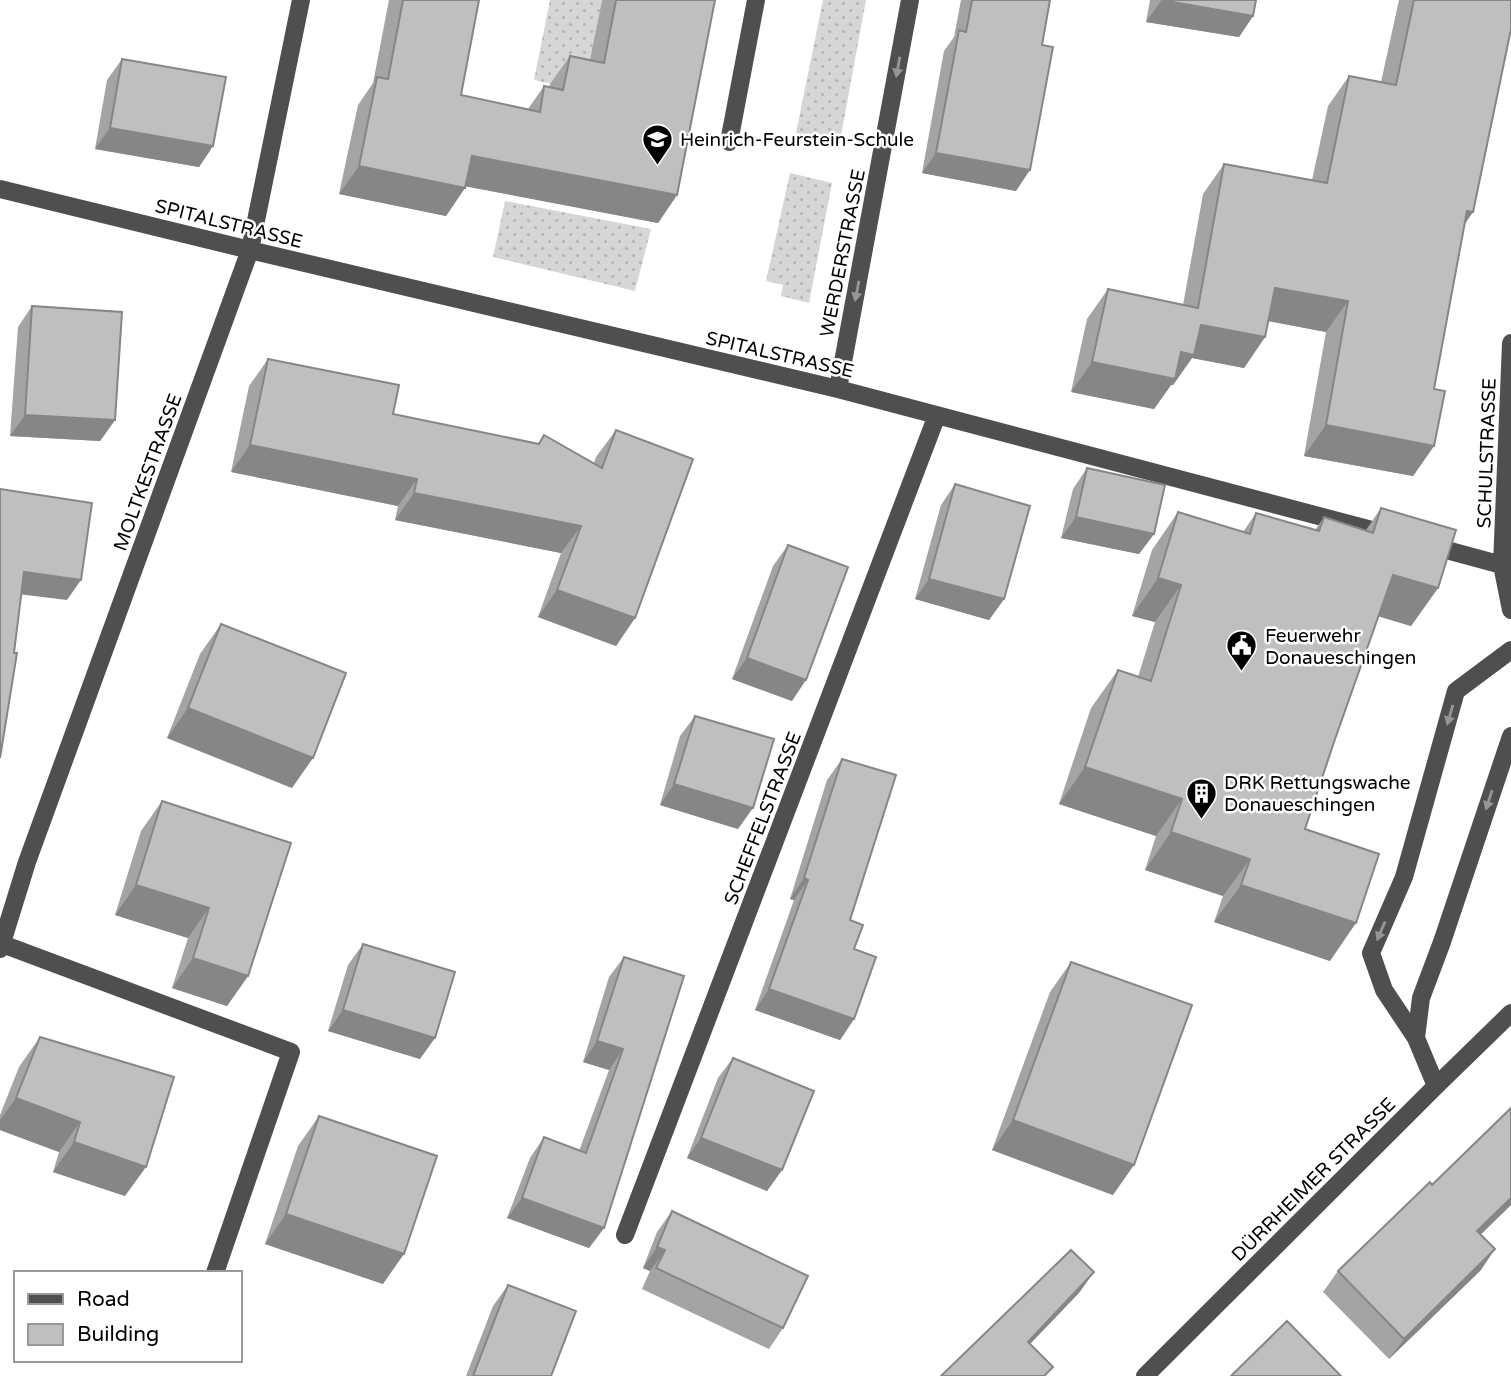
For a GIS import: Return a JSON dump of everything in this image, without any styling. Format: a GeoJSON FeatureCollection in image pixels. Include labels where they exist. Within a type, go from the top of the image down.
{"type":"FeatureCollection","features":[{"type":"Feature","properties":{"kind":"street","name":"MOLTKESTRASSE"},"geometry":{"type":"LineString","coordinates":[[1,947],[27,862],[250,250],[301,0]]}},
{"type":"Feature","properties":{"kind":"street"},"geometry":{"type":"LineString","coordinates":[[729,142],[757,0]]}},
{"type":"Feature","properties":{"kind":"street","name":"WERDERSTRASSE"},"geometry":{"type":"LineString","coordinates":[[838,389],[910,0]]}},
{"type":"Feature","properties":{"kind":"street","name":"SPITALSTRASSE"},"geometry":{"type":"LineString","coordinates":[[0,189],[838,389],[1503,565]]}},
{"type":"Feature","properties":{"kind":"street","name":"SCHULSTRASSE"},"geometry":{"type":"LineString","coordinates":[[1503,565],[1511,343]]}},
{"type":"Feature","properties":{"kind":"street","name":"SCHEFFELSTRASSE"},"geometry":{"type":"LineString","coordinates":[[625,1235],[937,415]]}},
{"type":"Feature","properties":{"kind":"street"},"geometry":{"type":"LineString","coordinates":[[1503,565],[1511,610]]}},
{"type":"Feature","properties":{"kind":"street"},"geometry":{"type":"LineString","coordinates":[[1436,1086],[1416,1038],[1384,990],[1371,953],[1404,877],[1457,691],[1511,650]]}},
{"type":"Feature","properties":{"kind":"street"},"geometry":{"type":"LineString","coordinates":[[1416,1038],[1421,998],[1511,736]]}},
{"type":"Feature","properties":{"kind":"street"},"geometry":{"type":"LineString","coordinates":[[1,947],[291,1052],[216,1271]]}},
{"type":"Feature","properties":{"kind":"street","name":"DÜRRHEIMER STRASSE"},"geometry":{"type":"LineString","coordinates":[[1145,1376],[1511,1013]]}},
{"type":"Feature","properties":{"kind":"shaded area"},"geometry":{"type":"Polygon","coordinates":[[[550,0],[602,0],[585,91],[534,80],[550,0]]]}},
{"type":"Feature","properties":{"kind":"shaded area"},"geometry":{"type":"Polygon","coordinates":[[[823,0],[866,0],[840,141],[796,133],[823,0]]]}},
{"type":"Feature","properties":{"kind":"shaded area"},"geometry":{"type":"Polygon","coordinates":[[[790,173],[832,183],[809,303],[781,296],[783,285],[766,281],[790,173]]]}},
{"type":"Feature","properties":{"kind":"shaded area"},"geometry":{"type":"Polygon","coordinates":[[[505,201],[651,229],[635,291],[493,257],[505,201]]]}},
{"type":"Feature","properties":{"kind":"building"},"geometry":{"type":"Polygon","coordinates":[[[403,0],[479,0],[461,95],[540,112],[544,86],[563,90],[570,56],[604,63],[616,0],[715,0],[677,195],[472,156],[465,188],[359,166],[377,77],[388,79],[403,0]]]}},
{"type":"Feature","properties":{"kind":"building"},"geometry":{"type":"Polygon","coordinates":[[[972,0],[1050,0],[1042,45],[1053,47],[1030,170],[936,153],[959,30],[966,32],[972,0]]]}},
{"type":"Feature","properties":{"kind":"building"},"geometry":{"type":"Polygon","coordinates":[[[1161,0],[1256,0],[1253,16],[1161,0]]]}},
{"type":"Feature","properties":{"kind":"building"},"geometry":{"type":"Polygon","coordinates":[[[1414,0],[1511,0],[1511,29],[1473,212],[1467,211],[1434,389],[1445,391],[1434,446],[1326,425],[1348,301],[1275,288],[1265,337],[1201,325],[1194,355],[1181,352],[1175,379],[1092,362],[1108,289],[1198,308],[1224,164],[1327,183],[1349,76],[1396,85],[1414,0]]]}},
{"type":"Feature","properties":{"kind":"building"},"geometry":{"type":"Polygon","coordinates":[[[122,59],[226,77],[213,146],[110,128],[122,59]]]}},
{"type":"Feature","properties":{"kind":"building"},"geometry":{"type":"Polygon","coordinates":[[[32,306],[122,312],[115,420],[25,415],[32,306]]]}},
{"type":"Feature","properties":{"kind":"building"},"geometry":{"type":"Polygon","coordinates":[[[268,359],[399,385],[393,414],[539,444],[544,435],[602,468],[616,430],[693,459],[635,618],[557,590],[581,526],[414,493],[417,479],[250,445],[268,359]]]}},
{"type":"Feature","properties":{"kind":"building"},"geometry":{"type":"Polygon","coordinates":[[[1087,468],[1165,485],[1154,534],[1076,517],[1087,468]]]}},
{"type":"Feature","properties":{"kind":"building"},"geometry":{"type":"Polygon","coordinates":[[[955,484],[1030,506],[1004,599],[929,579],[955,484]]]}},
{"type":"Feature","properties":{"kind":"building"},"geometry":{"type":"Polygon","coordinates":[[[0,489],[92,503],[81,580],[24,572],[14,653],[17,653],[0,758],[0,489]]]}},
{"type":"Feature","properties":{"kind":"building"},"geometry":{"type":"Polygon","coordinates":[[[1381,508],[1456,530],[1438,588],[1393,575],[1305,829],[1379,854],[1356,923],[1241,885],[1250,859],[1171,832],[1182,799],[1085,767],[1118,670],[1151,681],[1181,585],[1158,578],[1178,512],[1250,534],[1256,513],[1319,531],[1324,517],[1373,533],[1381,508]]]}},
{"type":"Feature","properties":{"kind":"building"},"geometry":{"type":"Polygon","coordinates":[[[788,545],[848,567],[806,680],[747,658],[788,545]]]}},
{"type":"Feature","properties":{"kind":"building"},"geometry":{"type":"Polygon","coordinates":[[[221,624],[346,673],[313,758],[188,708],[221,624]]]}},
{"type":"Feature","properties":{"kind":"building"},"geometry":{"type":"Polygon","coordinates":[[[695,716],[774,739],[753,808],[674,784],[695,716]]]}},
{"type":"Feature","properties":{"kind":"building"},"geometry":{"type":"Polygon","coordinates":[[[842,759],[896,775],[850,920],[863,925],[854,949],[876,957],[854,1019],[769,989],[808,880],[804,878],[842,759]]]}},
{"type":"Feature","properties":{"kind":"building"},"geometry":{"type":"Polygon","coordinates":[[[162,801],[291,843],[248,976],[193,958],[209,908],[136,885],[162,801]]]}},
{"type":"Feature","properties":{"kind":"building"},"geometry":{"type":"Polygon","coordinates":[[[363,944],[455,972],[435,1038],[343,1010],[363,944]]]}},
{"type":"Feature","properties":{"kind":"building"},"geometry":{"type":"Polygon","coordinates":[[[624,957],[684,976],[604,1228],[522,1198],[544,1137],[586,1153],[623,1049],[597,1041],[624,957]]]}},
{"type":"Feature","properties":{"kind":"building"},"geometry":{"type":"Polygon","coordinates":[[[1071,962],[1192,1005],[1134,1165],[1013,1120],[1071,962]]]}},
{"type":"Feature","properties":{"kind":"building"},"geometry":{"type":"Polygon","coordinates":[[[40,1037],[174,1077],[146,1167],[74,1142],[80,1122],[16,1098],[40,1037]]]}},
{"type":"Feature","properties":{"kind":"building"},"geometry":{"type":"Polygon","coordinates":[[[733,1058],[814,1091],[782,1170],[701,1138],[733,1058]]]}},
{"type":"Feature","properties":{"kind":"building"},"geometry":{"type":"Polygon","coordinates":[[[1511,1108],[1511,1198],[1477,1231],[1495,1249],[1404,1339],[1338,1271],[1511,1108]]]}},
{"type":"Feature","properties":{"kind":"building"},"geometry":{"type":"Polygon","coordinates":[[[319,1116],[437,1156],[404,1254],[286,1214],[319,1116]]]}},
{"type":"Feature","properties":{"kind":"building"},"geometry":{"type":"Polygon","coordinates":[[[672,1211],[808,1276],[783,1328],[656,1268],[665,1250],[657,1247],[672,1211]]]}},
{"type":"Feature","properties":{"kind":"building"},"geometry":{"type":"Polygon","coordinates":[[[1071,1250],[1094,1272],[1028,1342],[1053,1367],[1044,1376],[941,1376],[1071,1250]]]}},
{"type":"Feature","properties":{"kind":"building"},"geometry":{"type":"Polygon","coordinates":[[[508,1285],[576,1311],[551,1376],[473,1376],[508,1285]]]}},
{"type":"Feature","properties":{"kind":"building"},"geometry":{"type":"Polygon","coordinates":[[[1287,1321],[1341,1376],[1231,1376],[1287,1321]]]}},
{"type":"Feature","properties":{"kind":"place","name":"Heinrich-Feurstein-Schule"},"geometry":{"type":"Point","coordinates":[657,166]}},
{"type":"Feature","properties":{"kind":"place","name":"Feuerwehr Donaueschingen"},"geometry":{"type":"Point","coordinates":[1242,673]}},
{"type":"Feature","properties":{"kind":"place","name":"DRK Rettungswache Donaueschingen"},"geometry":{"type":"Point","coordinates":[1201,820]}}]}
